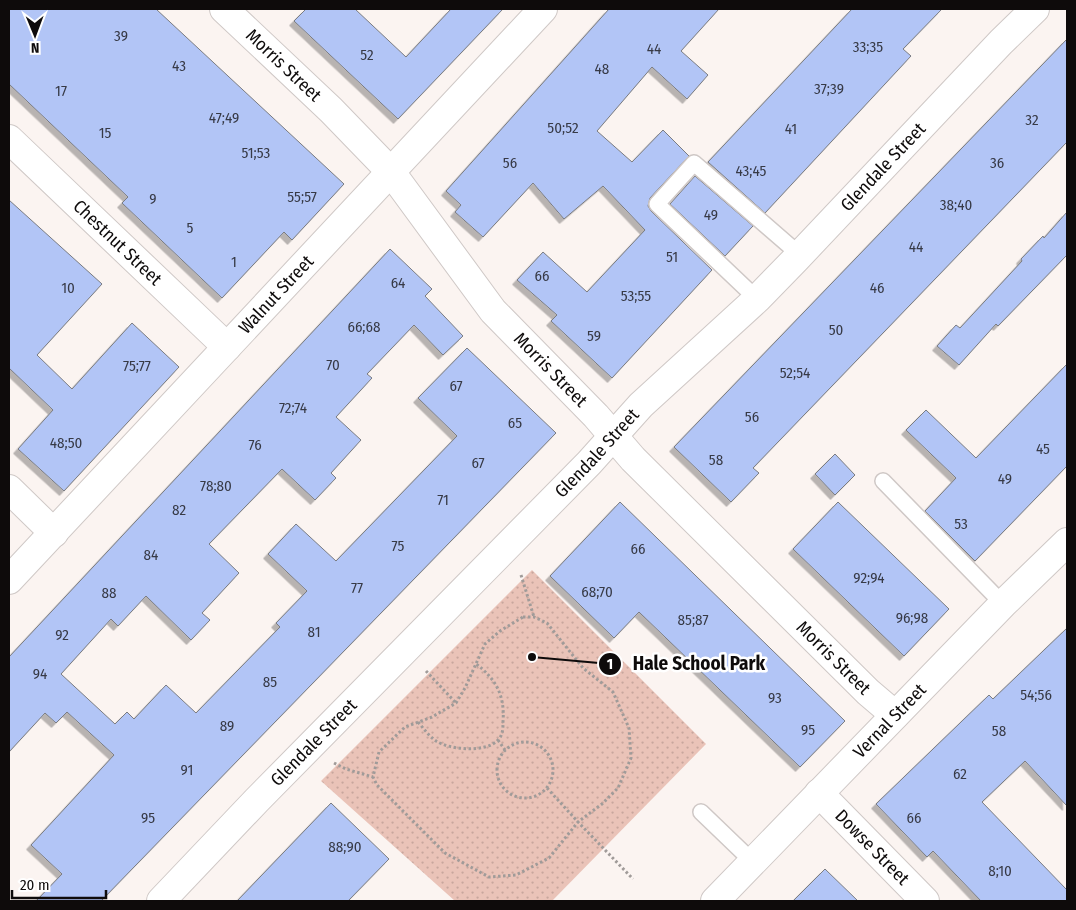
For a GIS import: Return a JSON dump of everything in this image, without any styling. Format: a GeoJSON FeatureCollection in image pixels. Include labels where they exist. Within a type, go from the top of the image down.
{"type":"FeatureCollection","features":[{"type":"Feature","properties":{"kind":"street","name":"Morris Street"},"geometry":{"type":"LineString","coordinates":[[224,9],[331,110],[391,172],[493,311],[614,436],[633,459],[868,692],[895,715]]}},
{"type":"Feature","properties":{"kind":"street","name":"Walnut Street"},"geometry":{"type":"LineString","coordinates":[[9,580],[543,9]]}},
{"type":"Feature","properties":{"kind":"street","name":"Glendale Street"},"geometry":{"type":"LineString","coordinates":[[162,901],[404,649],[504,550],[614,436],[641,405],[757,299],[1034,9]]}},
{"type":"Feature","properties":{"kind":"street","name":"Chestnut Street"},"geometry":{"type":"LineString","coordinates":[[9,139],[228,347]]}},
{"type":"Feature","properties":{"kind":"street"},"geometry":{"type":"LineString","coordinates":[[9,489],[54,533]]}},
{"type":"Feature","properties":{"kind":"street","name":"Vernal Street"},"geometry":{"type":"LineString","coordinates":[[716,901],[1003,604],[1067,542]]}},
{"type":"Feature","properties":{"kind":"street","name":"Dowse Street"},"geometry":{"type":"LineString","coordinates":[[819,793],[925,901]]}},
{"type":"Feature","properties":{"kind":"lane"},"geometry":{"type":"LineString","coordinates":[[757,299],[657,204],[694,163],[800,255]]}},
{"type":"Feature","properties":{"kind":"lane"},"geometry":{"type":"LineString","coordinates":[[883,481],[1003,604]]}},
{"type":"Feature","properties":{"kind":"lane"},"geometry":{"type":"LineString","coordinates":[[701,812],[753,862]]}},
{"type":"Feature","properties":{"kind":"path"},"geometry":{"type":"LineString","coordinates":[[504,550],[521,575],[534,617]]}},
{"type":"Feature","properties":{"kind":"path"},"geometry":{"type":"LineString","coordinates":[[522,617],[534,617],[547,624],[583,668],[613,692],[628,728],[631,758],[618,788],[602,804],[578,822],[549,858],[516,875],[489,877],[445,853],[377,785],[373,777],[379,752],[405,727],[432,717],[456,703],[465,688],[475,663],[485,644],[500,630],[522,617]]}},
{"type":"Feature","properties":{"kind":"path"},"geometry":{"type":"LineString","coordinates":[[404,649],[456,703]]}},
{"type":"Feature","properties":{"kind":"path"},"geometry":{"type":"LineString","coordinates":[[418,722],[438,742],[453,746],[471,749],[483,748],[498,740],[502,734],[504,712],[500,690],[488,673],[475,663]]}},
{"type":"Feature","properties":{"kind":"path"},"geometry":{"type":"LineString","coordinates":[[498,740],[505,750]]}},
{"type":"Feature","properties":{"kind":"path"},"geometry":{"type":"LineString","coordinates":[[526,742],[538,744],[546,750],[552,759],[554,769],[552,780],[547,788],[538,795],[528,798],[514,796],[506,790],[498,778],[497,768],[505,750],[516,743],[526,742]]}},
{"type":"Feature","properties":{"kind":"path"},"geometry":{"type":"LineString","coordinates":[[346,769],[373,777]]}},
{"type":"Feature","properties":{"kind":"path"},"geometry":{"type":"LineString","coordinates":[[547,788],[634,878]]}},
{"type":"Feature","properties":{"kind":"shaded area"},"geometry":{"type":"Polygon","coordinates":[[[532,570],[706,744],[552,901],[455,901],[321,781],[532,570]]]}},
{"type":"Feature","properties":{"kind":"building"},"geometry":{"type":"Polygon","coordinates":[[[9,9],[156,9],[344,184],[292,240],[284,232],[222,298],[122,203],[128,197],[9,84],[9,9]]]}},
{"type":"Feature","properties":{"kind":"building"},"geometry":{"type":"Polygon","coordinates":[[[306,9],[355,9],[406,57],[451,9],[503,9],[398,119],[294,21],[306,9]]]}},
{"type":"Feature","properties":{"kind":"building"},"geometry":{"type":"Polygon","coordinates":[[[609,9],[719,9],[681,51],[708,75],[687,99],[652,67],[597,131],[632,162],[663,130],[689,156],[650,198],[648,206],[712,270],[612,378],[551,321],[557,315],[517,280],[543,252],[587,292],[645,230],[603,186],[564,219],[533,183],[483,237],[455,212],[461,205],[446,191],[609,9]]]}},
{"type":"Feature","properties":{"kind":"building"},"geometry":{"type":"Polygon","coordinates":[[[852,9],[942,9],[903,49],[911,56],[765,213],[708,162],[852,9]]]}},
{"type":"Feature","properties":{"kind":"building"},"geometry":{"type":"Polygon","coordinates":[[[1067,39],[1067,142],[753,468],[759,473],[731,502],[674,447],[1067,39]]]}},
{"type":"Feature","properties":{"kind":"building"},"geometry":{"type":"Polygon","coordinates":[[[695,176],[753,226],[725,256],[670,204],[695,176]]]}},
{"type":"Feature","properties":{"kind":"building"},"geometry":{"type":"Polygon","coordinates":[[[9,200],[102,284],[37,355],[72,389],[132,323],[179,367],[64,491],[18,449],[53,410],[9,368],[9,200]]]}},
{"type":"Feature","properties":{"kind":"building"},"geometry":{"type":"Polygon","coordinates":[[[1067,212],[1067,255],[998,326],[996,324],[959,365],[937,346],[956,325],[960,328],[1022,261],[1021,259],[1043,236],[1044,238],[1067,212]]]}},
{"type":"Feature","properties":{"kind":"building"},"geometry":{"type":"Polygon","coordinates":[[[390,249],[432,289],[425,296],[463,336],[443,355],[414,325],[367,374],[372,378],[336,417],[361,440],[331,473],[336,478],[315,500],[282,469],[209,544],[239,573],[202,613],[210,620],[191,640],[146,596],[118,626],[111,619],[61,674],[115,724],[127,712],[134,719],[166,685],[196,713],[280,627],[276,623],[307,591],[268,554],[296,524],[336,561],[457,436],[418,398],[467,348],[556,433],[101,901],[36,901],[62,874],[31,845],[114,755],[67,712],[56,723],[45,713],[9,752],[9,657],[390,249]]]}},
{"type":"Feature","properties":{"kind":"building"},"geometry":{"type":"Polygon","coordinates":[[[1067,364],[1067,466],[975,561],[925,511],[956,478],[906,430],[926,410],[976,458],[1067,364]]]}},
{"type":"Feature","properties":{"kind":"building"},"geometry":{"type":"Polygon","coordinates":[[[835,454],[855,475],[835,495],[815,474],[835,454]]]}},
{"type":"Feature","properties":{"kind":"building"},"geometry":{"type":"Polygon","coordinates":[[[620,502],[845,721],[800,767],[639,612],[614,638],[550,576],[620,502]]]}},
{"type":"Feature","properties":{"kind":"building"},"geometry":{"type":"Polygon","coordinates":[[[838,502],[949,609],[904,656],[793,549],[838,502]]]}},
{"type":"Feature","properties":{"kind":"building"},"geometry":{"type":"Polygon","coordinates":[[[1067,628],[1067,806],[1025,761],[982,802],[1067,890],[1067,901],[981,901],[933,851],[927,857],[876,804],[989,695],[993,699],[1067,628]]]}},
{"type":"Feature","properties":{"kind":"building"},"geometry":{"type":"Polygon","coordinates":[[[331,803],[389,859],[348,901],[237,901],[331,803]]]}},
{"type":"Feature","properties":{"kind":"building"},"geometry":{"type":"Polygon","coordinates":[[[825,869],[858,901],[793,901],[825,869]]]}},
{"type":"Feature","properties":{"kind":"place","name":"Hale School Park"},"geometry":{"type":"Point","coordinates":[532,657]}}]}
